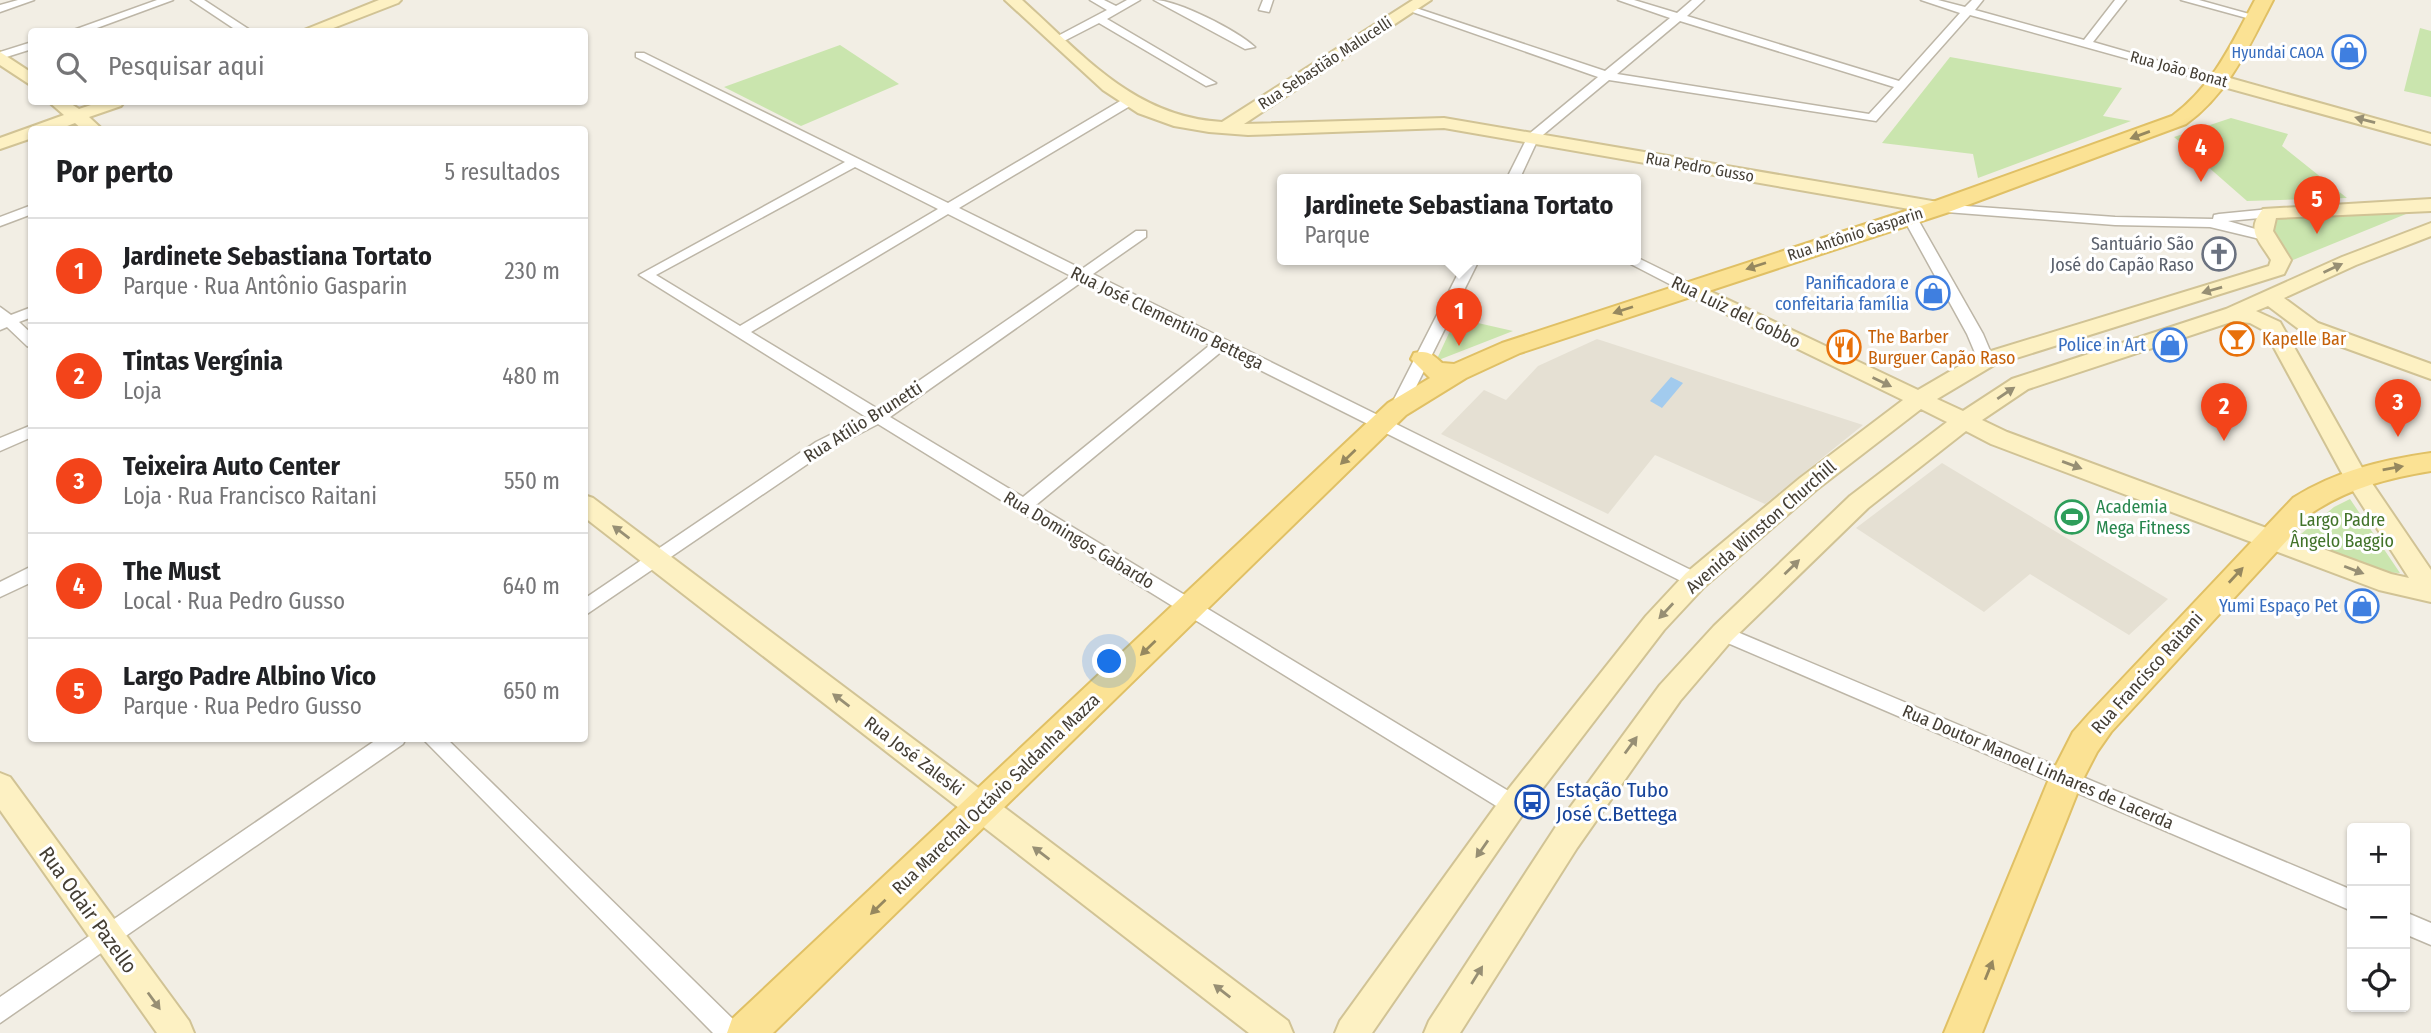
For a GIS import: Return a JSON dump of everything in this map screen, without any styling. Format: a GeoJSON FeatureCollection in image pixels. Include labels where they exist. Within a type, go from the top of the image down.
{"type":"FeatureCollection","features":[{"type":"Feature","properties":{"kind":"main road","name":"Rua Antônio Gasparin"},"geometry":{"type":"LineString","coordinates":[[1390,417],[1457,372],[1511,348],[1938,208],[2179,120],[2205,100],[2259,9]]}},
{"type":"Feature","properties":{"kind":"main road"},"geometry":{"type":"LineString","coordinates":[[1423,359],[1435,370],[1457,372]]}},
{"type":"Feature","properties":{"kind":"main road","name":"Rua Marechal Octávio Saldanha Mazza"},"geometry":{"type":"LineString","coordinates":[[746,1033],[1390,417]]}},
{"type":"Feature","properties":{"kind":"main road","name":"Rua Francisco Raitani"},"geometry":{"type":"LineString","coordinates":[[1963,1033],[2066,779],[2085,742],[2100,723],[2303,505],[2337,484],[2356,477],[2431,462]]}},
{"type":"Feature","properties":{"kind":"street"},"geometry":{"type":"LineString","coordinates":[[0,9],[29,0]]}},
{"type":"Feature","properties":{"kind":"street"},"geometry":{"type":"LineString","coordinates":[[85,28],[168,0]]}},
{"type":"Feature","properties":{"kind":"street"},"geometry":{"type":"LineString","coordinates":[[196,0],[242,28]]}},
{"type":"Feature","properties":{"kind":"street"},"geometry":{"type":"LineString","coordinates":[[318,28],[393,0]]}},
{"type":"Feature","properties":{"kind":"street","name":"Rua Pedro Gusso"},"geometry":{"type":"LineString","coordinates":[[1013,0],[1130,100],[1146,110],[1176,121],[1204,127],[1285,128],[1418,121],[1533,137],[1938,208],[2173,222],[2241,228],[2264,236]]}},
{"type":"Feature","properties":{"kind":"street"},"geometry":{"type":"LineString","coordinates":[[1095,0],[1116,10]]}},
{"type":"Feature","properties":{"kind":"street"},"geometry":{"type":"LineString","coordinates":[[1058,40],[1135,0]]}},
{"type":"Feature","properties":{"kind":"street"},"geometry":{"type":"LineString","coordinates":[[1159,0],[1184,10],[1249,47]]}},
{"type":"Feature","properties":{"kind":"street"},"geometry":{"type":"LineString","coordinates":[[1623,0],[1901,85]]}},
{"type":"Feature","properties":{"kind":"street"},"geometry":{"type":"LineString","coordinates":[[1515,174],[1533,137],[1699,0]]}},
{"type":"Feature","properties":{"kind":"street","name":"Rua João Bonat"},"geometry":{"type":"LineString","coordinates":[[1927,0],[2431,139]]}},
{"type":"Feature","properties":{"kind":"street"},"geometry":{"type":"LineString","coordinates":[[1416,5],[1607,76],[1872,118],[1978,0]]}},
{"type":"Feature","properties":{"kind":"street"},"geometry":{"type":"LineString","coordinates":[[2086,44],[2121,0]]}},
{"type":"Feature","properties":{"kind":"street"},"geometry":{"type":"LineString","coordinates":[[2186,0],[2259,9]]}},
{"type":"Feature","properties":{"kind":"street","name":"Rua Sebastião Malucelli"},"geometry":{"type":"LineString","coordinates":[[1227,127],[1416,5]]}},
{"type":"Feature","properties":{"kind":"street"},"geometry":{"type":"LineString","coordinates":[[1100,19],[1210,83]]}},
{"type":"Feature","properties":{"kind":"street"},"geometry":{"type":"LineString","coordinates":[[0,56],[28,46]]}},
{"type":"Feature","properties":{"kind":"street","name":"Rua José Clementino Bettega"},"geometry":{"type":"LineString","coordinates":[[640,55],[1221,344],[1390,417],[1695,580]]}},
{"type":"Feature","properties":{"kind":"street"},"geometry":{"type":"LineString","coordinates":[[0,56],[28,78]]}},
{"type":"Feature","properties":{"kind":"street"},"geometry":{"type":"LineString","coordinates":[[740,332],[1130,100]]}},
{"type":"Feature","properties":{"kind":"street"},"geometry":{"type":"LineString","coordinates":[[62,105],[90,126]]}},
{"type":"Feature","properties":{"kind":"street"},"geometry":{"type":"LineString","coordinates":[[50,126],[107,105]]}},
{"type":"Feature","properties":{"kind":"street"},"geometry":{"type":"LineString","coordinates":[[0,144],[28,134]]}},
{"type":"Feature","properties":{"kind":"street","name":"Rua Domingos Gabardo"},"geometry":{"type":"LineString","coordinates":[[855,162],[646,275],[1513,805]]}},
{"type":"Feature","properties":{"kind":"street","name":"Rua Pedro Gusso"},"geometry":{"type":"LineString","coordinates":[[2173,222],[2270,213],[2430,206]]}},
{"type":"Feature","properties":{"kind":"street"},"geometry":{"type":"LineString","coordinates":[[0,222],[28,211]]}},
{"type":"Feature","properties":{"kind":"street"},"geometry":{"type":"LineString","coordinates":[[2264,236],[2263,222],[2270,213]]}},
{"type":"Feature","properties":{"kind":"street"},"geometry":{"type":"LineString","coordinates":[[1909,216],[1975,334],[1986,359]]}},
{"type":"Feature","properties":{"kind":"street"},"geometry":{"type":"LineString","coordinates":[[1441,1033],[1599,788],[1670,693],[1723,633],[1859,502],[1963,422],[2020,384],[2233,314],[2335,267],[2431,229]]}},
{"type":"Feature","properties":{"kind":"street","name":"Rua Atílio Brunetti"},"geometry":{"type":"LineString","coordinates":[[588,606],[822,446],[878,417],[1141,234]]}},
{"type":"Feature","properties":{"kind":"street","name":"Avenida Winston Churchill"},"geometry":{"type":"LineString","coordinates":[[1352,1033],[1513,805],[1615,672],[1695,580],[1808,484],[1918,400],[1986,359],[2269,274],[2280,267],[2281,260],[2264,236]]}},
{"type":"Feature","properties":{"kind":"street"},"geometry":{"type":"LineString","coordinates":[[1390,417],[1423,359],[1470,265]]}},
{"type":"Feature","properties":{"kind":"street","name":"Rua Luiz del Gobbo"},"geometry":{"type":"LineString","coordinates":[[1640,265],[1963,422],[2402,588],[2431,591]]}},
{"type":"Feature","properties":{"kind":"street"},"geometry":{"type":"LineString","coordinates":[[2272,298],[2311,328]]}},
{"type":"Feature","properties":{"kind":"street"},"geometry":{"type":"LineString","coordinates":[[3,319],[28,313]]}},
{"type":"Feature","properties":{"kind":"street"},"geometry":{"type":"LineString","coordinates":[[2233,314],[2256,318],[2273,327],[2356,477],[2431,591]]}},
{"type":"Feature","properties":{"kind":"street"},"geometry":{"type":"LineString","coordinates":[[3,319],[28,340]]}},
{"type":"Feature","properties":{"kind":"street"},"geometry":{"type":"LineString","coordinates":[[2273,327],[2288,323],[2311,328],[2431,372]]}},
{"type":"Feature","properties":{"kind":"street"},"geometry":{"type":"LineString","coordinates":[[1975,334],[1996,346],[2017,350]]}},
{"type":"Feature","properties":{"kind":"street"},"geometry":{"type":"LineString","coordinates":[[1024,506],[1221,344]]}},
{"type":"Feature","properties":{"kind":"street"},"geometry":{"type":"LineString","coordinates":[[0,445],[28,432]]}},
{"type":"Feature","properties":{"kind":"street","name":"Rua José Zaleski"},"geometry":{"type":"LineString","coordinates":[[588,507],[1276,1033]]}},
{"type":"Feature","properties":{"kind":"street"},"geometry":{"type":"LineString","coordinates":[[0,590],[28,575]]}},
{"type":"Feature","properties":{"kind":"street","name":"Rua Doutor Manoel Linhares de Lacerda"},"geometry":{"type":"LineString","coordinates":[[1723,633],[2347,899]]}},
{"type":"Feature","properties":{"kind":"street"},"geometry":{"type":"LineString","coordinates":[[0,1011],[390,742]]}},
{"type":"Feature","properties":{"kind":"street"},"geometry":{"type":"LineString","coordinates":[[436,742],[730,1033]]}},
{"type":"Feature","properties":{"kind":"street","name":"Rua Odair Pazello"},"geometry":{"type":"LineString","coordinates":[[0,786],[177,1033]]}},
{"type":"Feature","properties":{"kind":"street"},"geometry":{"type":"LineString","coordinates":[[2410,925],[2431,934]]}},
{"type":"Feature","properties":{"kind":"shaded area"},"geometry":{"type":"Polygon","coordinates":[[[1597,339],[1863,425],[1765,504],[1655,455],[1608,514],[1441,434],[1484,390],[1506,400],[1538,366],[1597,339]]]}},
{"type":"Feature","properties":{"kind":"shaded area"},"geometry":{"type":"Polygon","coordinates":[[[1942,463],[2168,599],[2129,635],[2030,574],[1984,612],[1856,528],[1942,463]]]}},
{"type":"Feature","properties":{"kind":"green space"},"geometry":{"type":"Polygon","coordinates":[[[2420,28],[2431,31],[2431,97],[2404,91],[2420,28]]]}},
{"type":"Feature","properties":{"kind":"green space"},"geometry":{"type":"Polygon","coordinates":[[[840,45],[899,84],[801,126],[724,87],[840,45]]]}},
{"type":"Feature","properties":{"kind":"green space"},"geometry":{"type":"Polygon","coordinates":[[[1950,57],[2122,88],[2103,116],[2131,121],[1978,178],[1973,154],[1882,143],[1950,57]]]}},
{"type":"Feature","properties":{"kind":"green space"},"geometry":{"type":"Polygon","coordinates":[[[2231,118],[2288,134],[2282,146],[2347,198],[2247,201],[2174,137],[2231,118]]]}},
{"type":"Feature","properties":{"kind":"green space"},"geometry":{"type":"Polygon","coordinates":[[[2406,214],[2293,260],[2272,227],[2274,222],[2286,215],[2406,214]]]}},
{"type":"Feature","properties":{"kind":"green space"},"geometry":{"type":"Polygon","coordinates":[[[1456,318],[1513,331],[1436,361],[1456,318]]]}},
{"type":"Feature","properties":{"kind":"green space","name":"Largo Padre Ângelo Baggio"},"geometry":{"type":"Polygon","coordinates":[[[2350,499],[2400,573],[2381,572],[2296,538],[2334,507],[2350,499]]]}},
{"type":"Feature","properties":{"kind":"water"},"geometry":{"type":"Polygon","coordinates":[[[1671,377],[1683,383],[1662,408],[1650,401],[1671,377]]]}},
{"type":"Feature","properties":{"kind":"place","name":"Hyundai CAOA"},"geometry":{"type":"Point","coordinates":[2349,52]}},
{"type":"Feature","properties":{"kind":"place","name":"The Must"},"geometry":{"type":"Point","coordinates":[2201,182]}},
{"type":"Feature","properties":{"kind":"place","name":"Largo Padre Albino Vico"},"geometry":{"type":"Point","coordinates":[2317,234]}},
{"type":"Feature","properties":{"kind":"place","name":"Santuário São José do Capão Raso"},"geometry":{"type":"Point","coordinates":[2219,254]}},
{"type":"Feature","properties":{"kind":"place","name":"Panificadora e confeitaria família"},"geometry":{"type":"Point","coordinates":[1933,293]}},
{"type":"Feature","properties":{"kind":"place","name":"Kapelle Bar"},"geometry":{"type":"Point","coordinates":[2237,339]}},
{"type":"Feature","properties":{"kind":"place","name":"Police in Art"},"geometry":{"type":"Point","coordinates":[2170,345]}},
{"type":"Feature","properties":{"kind":"place","name":"Jardinete Sebastiana Tortato"},"geometry":{"type":"Point","coordinates":[1459,346]}},
{"type":"Feature","properties":{"kind":"place","name":"The Barber Burguer Capão Raso"},"geometry":{"type":"Point","coordinates":[1844,347]}},
{"type":"Feature","properties":{"kind":"place","name":"Teixeira Auto Center"},"geometry":{"type":"Point","coordinates":[2398,437]}},
{"type":"Feature","properties":{"kind":"place","name":"Tintas Vergínia"},"geometry":{"type":"Point","coordinates":[2224,441]}},
{"type":"Feature","properties":{"kind":"place","name":"Academia Mega Fitness"},"geometry":{"type":"Point","coordinates":[2072,517]}},
{"type":"Feature","properties":{"kind":"place","name":"Yumi Espaço Pet"},"geometry":{"type":"Point","coordinates":[2362,606]}},
{"type":"Feature","properties":{"kind":"place","name":"Estação Tubo José C.Bettega"},"geometry":{"type":"Point","coordinates":[1532,802]}}]}
